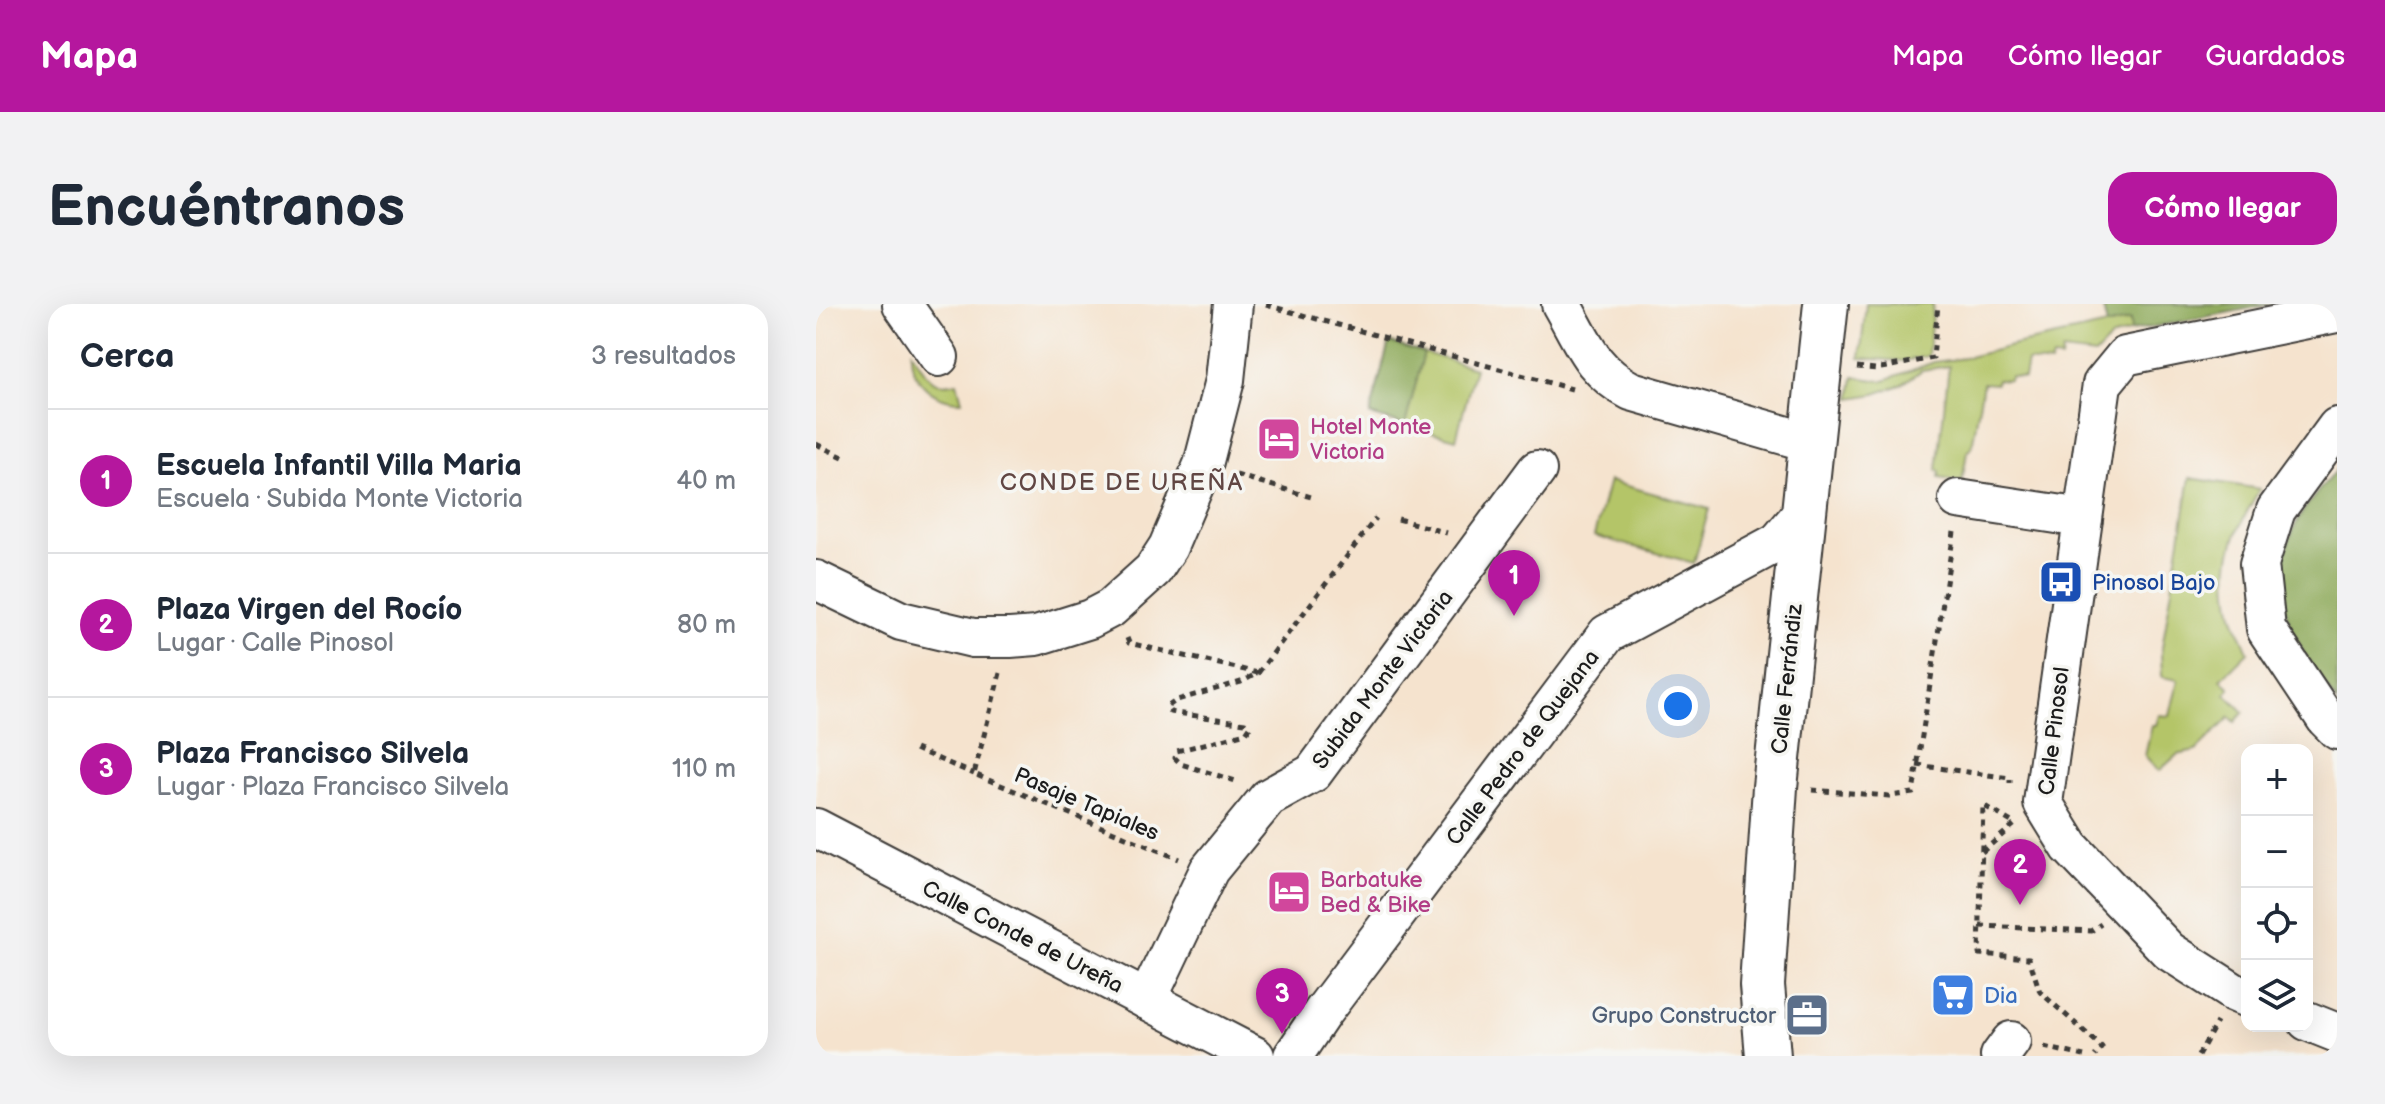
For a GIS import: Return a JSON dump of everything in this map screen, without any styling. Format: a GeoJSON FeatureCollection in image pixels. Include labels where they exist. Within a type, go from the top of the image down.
{"type":"FeatureCollection","features":[{"type":"Feature","properties":{"kind":"main road","name":"Calle Ferrándiz"},"geometry":{"type":"LineString","coordinates":[[1768,1056],[1762,985],[1775,787],[1826,304]]}},
{"type":"Feature","properties":{"kind":"street"},"geometry":{"type":"LineString","coordinates":[[902,304],[939,357]]}},
{"type":"Feature","properties":{"kind":"street"},"geometry":{"type":"LineString","coordinates":[[816,580],[901,621],[973,638],[1036,636],[1090,619],[1111,608],[1153,570],[1168,547],[1203,465],[1225,380],[1233,304]]}},
{"type":"Feature","properties":{"kind":"street"},"geometry":{"type":"LineString","coordinates":[[1561,304],[1597,367],[1612,381],[1631,391],[1812,443]]}},
{"type":"Feature","properties":{"kind":"street","name":"Calle Pinosol"},"geometry":{"type":"LineString","coordinates":[[2241,995],[2169,951],[2070,847],[2043,803],[2083,518],[2102,384],[2125,356],[2337,313]]}},
{"type":"Feature","properties":{"kind":"street"},"geometry":{"type":"LineString","coordinates":[[2337,427],[2276,510],[2259,564],[2266,629],[2326,719],[2337,730]]}},
{"type":"Feature","properties":{"kind":"street","name":"Subida Monte Victoria"},"geometry":{"type":"LineString","coordinates":[[1147,1000],[1209,870],[1268,798],[1313,773],[1537,470]]}},
{"type":"Feature","properties":{"kind":"street"},"geometry":{"type":"LineString","coordinates":[[1958,499],[2083,518]]}},
{"type":"Feature","properties":{"kind":"street","name":"Calle Pedro de Quejana"},"geometry":{"type":"LineString","coordinates":[[1293,1056],[1607,634],[1778,542],[1804,511]]}},
{"type":"Feature","properties":{"kind":"street"},"geometry":{"type":"LineString","coordinates":[[1746,561],[1766,565],[1784,576],[1794,595]]}},
{"type":"Feature","properties":{"kind":"street","name":"Calle Conde de Ureña"},"geometry":{"type":"LineString","coordinates":[[816,828],[1242,1050]]}},
{"type":"Feature","properties":{"kind":"street"},"geometry":{"type":"LineString","coordinates":[[2313,1023],[2337,1033]]}},
{"type":"Feature","properties":{"kind":"path"},"geometry":{"type":"LineString","coordinates":[[1263,304],[1553,383]]}},
{"type":"Feature","properties":{"kind":"path"},"geometry":{"type":"LineString","coordinates":[[1858,367],[1876,369],[1933,358],[1938,304]]}},
{"type":"Feature","properties":{"kind":"path"},"geometry":{"type":"LineString","coordinates":[[816,444],[845,458]]}},
{"type":"Feature","properties":{"kind":"path"},"geometry":{"type":"LineString","coordinates":[[1203,465],[1311,497]]}},
{"type":"Feature","properties":{"kind":"path"},"geometry":{"type":"LineString","coordinates":[[1813,790],[1889,796],[1913,793],[1958,499]]}},
{"type":"Feature","properties":{"kind":"path"},"geometry":{"type":"LineString","coordinates":[[1240,782],[1181,764],[1175,758],[1177,751],[1246,733],[1250,727],[1245,723],[1170,712],[1167,707],[1177,700],[1241,682],[1258,673],[1376,518]]}},
{"type":"Feature","properties":{"kind":"path"},"geometry":{"type":"LineString","coordinates":[[1398,519],[1450,534]]}},
{"type":"Feature","properties":{"kind":"path"},"geometry":{"type":"LineString","coordinates":[[1124,632],[1129,643],[1258,673]]}},
{"type":"Feature","properties":{"kind":"path"},"geometry":{"type":"LineString","coordinates":[[974,774],[1002,666]]}},
{"type":"Feature","properties":{"kind":"path","name":"Pasaje Tapiales"},"geometry":{"type":"LineString","coordinates":[[915,749],[1187,862]]}},
{"type":"Feature","properties":{"kind":"path"},"geometry":{"type":"LineString","coordinates":[[1917,765],[2010,778],[2010,791]]}},
{"type":"Feature","properties":{"kind":"path"},"geometry":{"type":"LineString","coordinates":[[1982,852],[2015,824],[1983,805],[1979,954],[2029,958],[2040,992],[2102,1047],[2095,1056]]}},
{"type":"Feature","properties":{"kind":"path"},"geometry":{"type":"LineString","coordinates":[[1980,926],[2091,931],[2101,924]]}},
{"type":"Feature","properties":{"kind":"path"},"geometry":{"type":"LineString","coordinates":[[2198,1056],[2215,1024]]}},
{"type":"Feature","properties":{"kind":"path"},"geometry":{"type":"LineString","coordinates":[[2072,1052],[2084,1056]]}},
{"type":"Feature","properties":{"kind":"green space"},"geometry":{"type":"Polygon","coordinates":[[[1866,304],[1933,304],[1928,356],[1904,361],[1860,358],[1866,304]]]}},
{"type":"Feature","properties":{"kind":"green space"},"geometry":{"type":"Polygon","coordinates":[[[2102,304],[2273,304],[2131,331],[2130,320],[2107,326],[2102,304]]]}},
{"type":"Feature","properties":{"kind":"green space"},"geometry":{"type":"Polygon","coordinates":[[[2131,320],[2131,331],[2111,338],[2095,355],[2062,351],[2061,359],[2052,358],[2050,364],[2027,361],[2024,378],[2010,376],[2009,380],[1997,379],[1996,384],[1983,383],[1972,447],[1967,452],[1962,482],[1939,478],[1940,471],[1937,470],[1949,366],[1922,370],[1901,385],[1851,398],[1854,377],[1882,381],[1934,362],[1965,358],[2131,320]]]}},
{"type":"Feature","properties":{"kind":"green space"},"geometry":{"type":"Polygon","coordinates":[[[1389,342],[1475,368],[1456,439],[1370,415],[1389,342]]]}},
{"type":"Feature","properties":{"kind":"green space"},"geometry":{"type":"Polygon","coordinates":[[[1389,342],[1424,353],[1405,425],[1370,415],[1389,342]]]}},
{"type":"Feature","properties":{"kind":"green space"},"geometry":{"type":"Polygon","coordinates":[[[911,351],[933,381],[947,384],[957,382],[962,401],[942,397],[925,387],[914,371],[911,351]]]}},
{"type":"Feature","properties":{"kind":"green space"},"geometry":{"type":"Polygon","coordinates":[[[2337,469],[2337,703],[2309,662],[2289,621],[2283,600],[2282,577],[2285,554],[2298,520],[2337,469]]]}},
{"type":"Feature","properties":{"kind":"green space"},"geometry":{"type":"Polygon","coordinates":[[[2190,478],[2260,489],[2237,532],[2229,561],[2233,615],[2248,652],[2221,679],[2230,688],[2226,694],[2244,712],[2235,722],[2230,717],[2196,751],[2177,755],[2159,771],[2145,756],[2152,725],[2156,725],[2159,715],[2170,716],[2178,680],[2162,677],[2161,654],[2190,478]]]}},
{"type":"Feature","properties":{"kind":"green space"},"geometry":{"type":"Polygon","coordinates":[[[1609,481],[1709,509],[1694,563],[1594,536],[1609,481]]]}},
{"type":"Feature","properties":{"kind":"place","name":"Hotel Monte Victoria"},"geometry":{"type":"Point","coordinates":[1279,439]}},
{"type":"Feature","properties":{"kind":"place","name":"Pinosol Bajo"},"geometry":{"type":"Point","coordinates":[2061,582]}},
{"type":"Feature","properties":{"kind":"place","name":"Escuela Infantil Villa Maria"},"geometry":{"type":"Point","coordinates":[1514,616]}},
{"type":"Feature","properties":{"kind":"place","name":"Barbatuke Bed & Bike"},"geometry":{"type":"Point","coordinates":[1289,892]}},
{"type":"Feature","properties":{"kind":"place","name":"Plaza Virgen del Rocío"},"geometry":{"type":"Point","coordinates":[2020,905]}},
{"type":"Feature","properties":{"kind":"place","name":"Dia"},"geometry":{"type":"Point","coordinates":[1953,995]}},
{"type":"Feature","properties":{"kind":"place","name":"Grupo Constructor"},"geometry":{"type":"Point","coordinates":[1807,1015]}},
{"type":"Feature","properties":{"kind":"place","name":"Plaza Francisco Silvela"},"geometry":{"type":"Point","coordinates":[1282,1034]}},
{"type":"Feature","properties":{"kind":"district","name":"CONDE DE UREÑA"},"geometry":{"type":"Point","coordinates":[1122,482]}}]}
